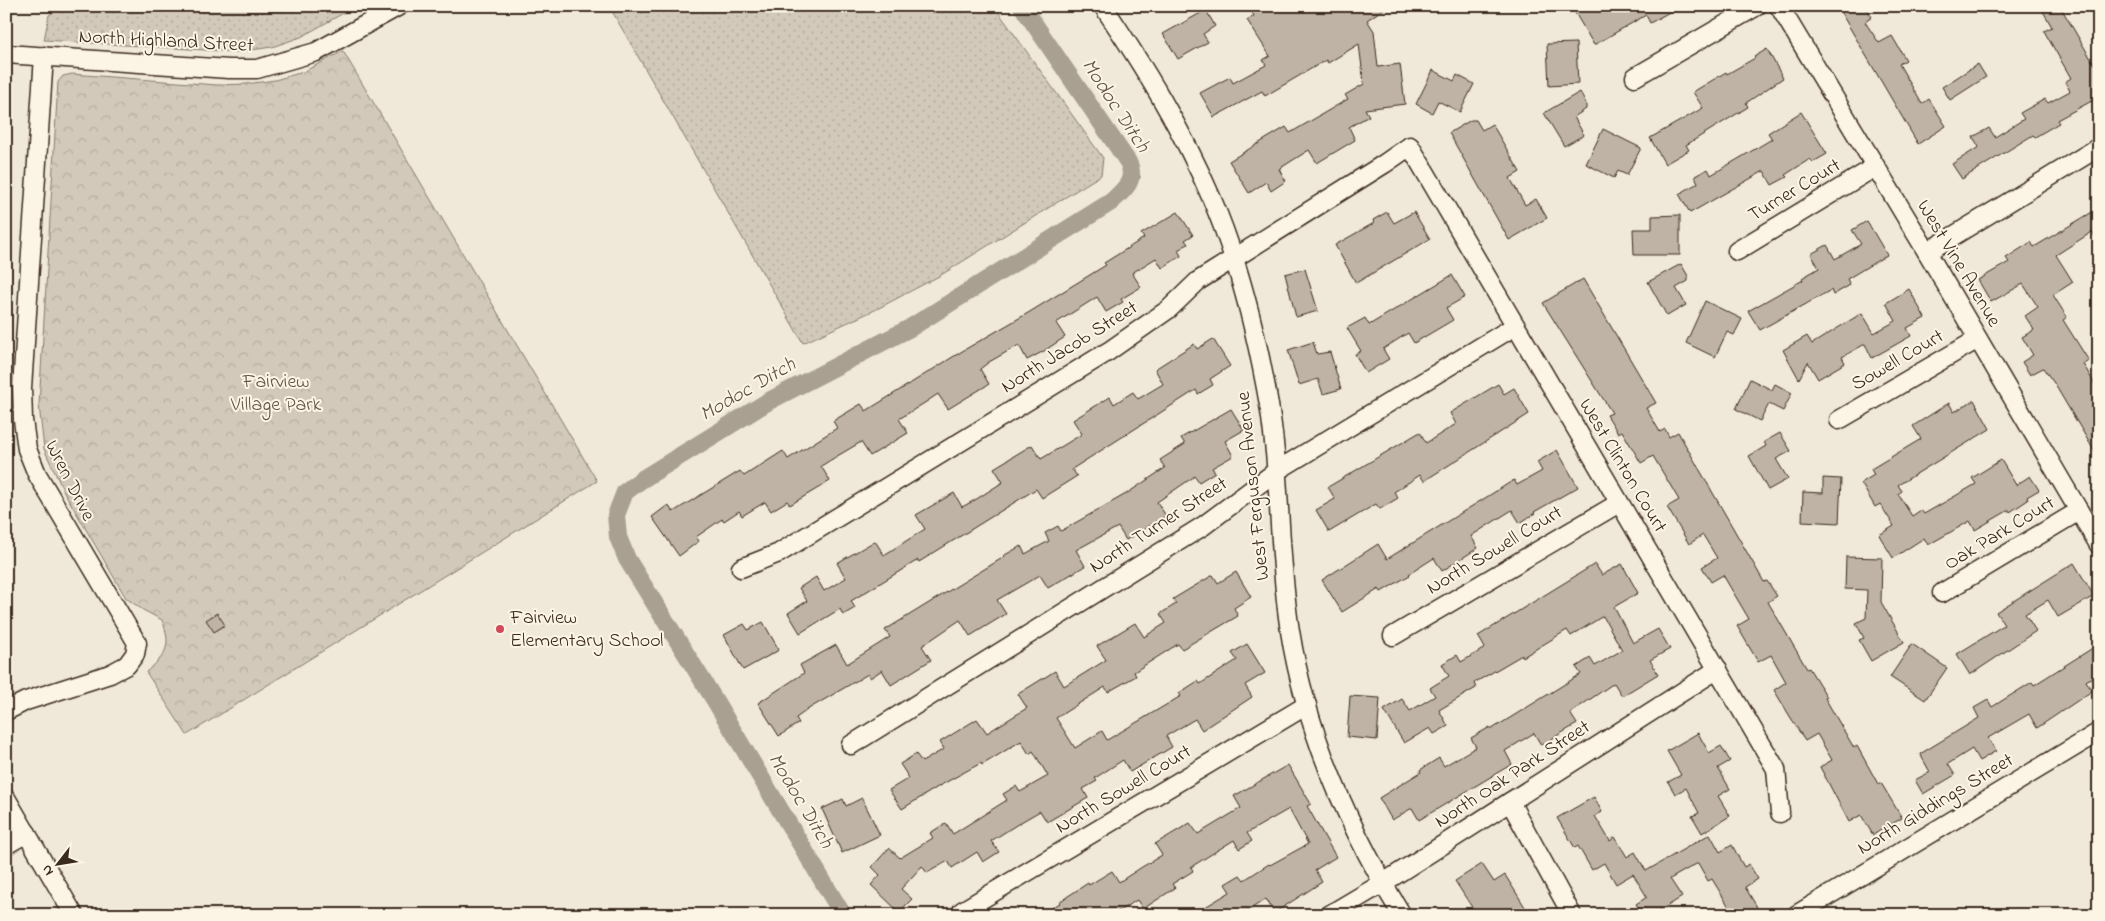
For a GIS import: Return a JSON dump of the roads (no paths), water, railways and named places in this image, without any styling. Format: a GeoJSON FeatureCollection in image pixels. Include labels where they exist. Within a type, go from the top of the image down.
{"type":"FeatureCollection","features":[{"type":"Feature","properties":{"kind":"street","name":"North Highland Street"},"geometry":{"type":"LineString","coordinates":[[6,54],[229,70],[257,69],[316,52],[399,6]]}},
{"type":"Feature","properties":{"kind":"street","name":"West Ferguson Avenue"},"geometry":{"type":"LineString","coordinates":[[1103,6],[1129,45],[1174,122],[1212,199],[1233,258],[1252,322],[1267,390],[1278,470],[1283,559],[1290,631],[1307,705],[1328,770],[1382,883],[1402,915]]}},
{"type":"Feature","properties":{"kind":"street"},"geometry":{"type":"LineString","coordinates":[[1635,77],[1757,6]]}},
{"type":"Feature","properties":{"kind":"street","name":"West Vine Avenue"},"geometry":{"type":"LineString","coordinates":[[1779,6],[1927,252],[2099,545]]}},
{"type":"Feature","properties":{"kind":"street","name":"Wren Drive"},"geometry":{"type":"LineString","coordinates":[[6,711],[26,701],[110,674],[127,665],[136,654],[136,643],[37,474],[27,449],[23,420],[22,388],[44,56]]}},
{"type":"Feature","properties":{"kind":"street","name":"North Jacob Street"},"geometry":{"type":"LineString","coordinates":[[741,568],[779,553],[1109,351],[1154,321],[1198,281],[1410,146]]}},
{"type":"Feature","properties":{"kind":"street","name":"West Clinton Court"},"geometry":{"type":"LineString","coordinates":[[1410,146],[1776,769],[1780,813]]}},
{"type":"Feature","properties":{"kind":"street"},"geometry":{"type":"LineString","coordinates":[[1927,252],[2099,148]]}},
{"type":"Feature","properties":{"kind":"street","name":"Turner Court"},"geometry":{"type":"LineString","coordinates":[[1737,251],[1875,167]]}},
{"type":"Feature","properties":{"kind":"street","name":"North Turner Street"},"geometry":{"type":"LineString","coordinates":[[851,745],[1203,526],[1278,470],[1515,326]]}},
{"type":"Feature","properties":{"kind":"street","name":"Sowell Court"},"geometry":{"type":"LineString","coordinates":[[1839,420],[1978,339]]}},
{"type":"Feature","properties":{"kind":"street","name":"North Sowell Court"},"geometry":{"type":"LineString","coordinates":[[1394,636],[1619,503]]}},
{"type":"Feature","properties":{"kind":"street","name":"Oak Park Court"},"geometry":{"type":"LineString","coordinates":[[1942,593],[2079,511]]}},
{"type":"Feature","properties":{"kind":"street","name":"North Oak Park Street"},"geometry":{"type":"LineString","coordinates":[[1329,915],[1718,669]]}},
{"type":"Feature","properties":{"kind":"street","name":"North Sowell Court"},"geometry":{"type":"LineString","coordinates":[[962,911],[1307,705]]}},
{"type":"Feature","properties":{"kind":"street","name":"North Giddings Street"},"geometry":{"type":"LineString","coordinates":[[1796,915],[2099,732]]}},
{"type":"Feature","properties":{"kind":"street"},"geometry":{"type":"LineString","coordinates":[[6,798],[74,915]]}},
{"type":"Feature","properties":{"kind":"street"},"geometry":{"type":"LineString","coordinates":[[1510,802],[1572,915]]}},
{"type":"Feature","properties":{"kind":"street"},"geometry":{"type":"LineString","coordinates":[[6,845],[27,833]]}},
{"type":"Feature","properties":{"kind":"waterway","name":"Modoc Ditch"},"geometry":{"type":"LineString","coordinates":[[843,915],[714,699],[627,559],[618,537],[616,515],[625,492],[641,480],[769,401],[910,328],[1111,202],[1128,184],[1131,174],[1128,162],[1022,6]]}},
{"type":"Feature","properties":{"kind":"waterway","name":"Modoc Ditch"},"geometry":{"type":"LineString","coordinates":[[1131,175],[1138,177]]}},
{"type":"Feature","properties":{"kind":"place","name":"Fairview Elementary School"},"geometry":{"type":"Point","coordinates":[500,629]}},
{"type":"Feature","properties":{"kind":"park label","name":"Fairview Village Park"},"geometry":{"type":"Point","coordinates":[276,394]}}]}
